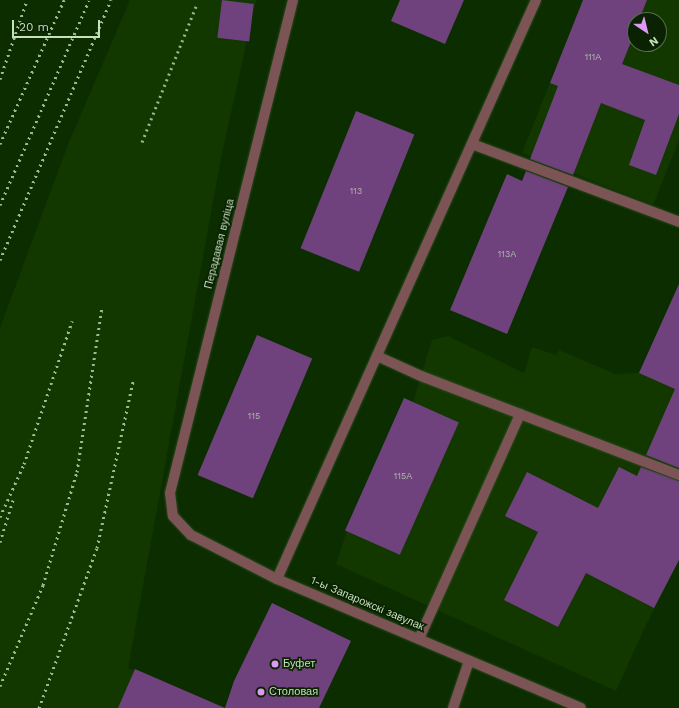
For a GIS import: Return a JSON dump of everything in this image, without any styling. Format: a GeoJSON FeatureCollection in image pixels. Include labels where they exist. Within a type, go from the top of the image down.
{"type":"FeatureCollection","features":[{"type":"Feature","properties":{"kind":"street","name":"Перадавая вуліца"},"geometry":{"type":"LineString","coordinates":[[170,493],[293,0]]}},
{"type":"Feature","properties":{"kind":"street"},"geometry":{"type":"LineString","coordinates":[[277,579],[536,0]]}},
{"type":"Feature","properties":{"kind":"street"},"geometry":{"type":"LineString","coordinates":[[472,144],[679,222]]}},
{"type":"Feature","properties":{"kind":"street"},"geometry":{"type":"LineString","coordinates":[[377,356],[421,376],[679,475]]}},
{"type":"Feature","properties":{"kind":"street"},"geometry":{"type":"LineString","coordinates":[[419,639],[520,414]]}},
{"type":"Feature","properties":{"kind":"street","name":"1-ы Запарожскі завулак"},"geometry":{"type":"LineString","coordinates":[[170,493],[173,516],[191,535],[277,579],[582,708]]}},
{"type":"Feature","properties":{"kind":"street"},"geometry":{"type":"LineString","coordinates":[[453,708],[469,660]]}},
{"type":"Feature","properties":{"kind":"shaded area"},"geometry":{"type":"Polygon","coordinates":[[[130,0],[256,0],[221,158],[128,668],[225,708],[0,708],[0,328],[67,147],[130,0]]]}},
{"type":"Feature","properties":{"kind":"shaded area"},"geometry":{"type":"Polygon","coordinates":[[[583,0],[679,0],[679,140],[653,205],[522,153],[583,0]]]}},
{"type":"Feature","properties":{"kind":"shaded area"},"geometry":{"type":"Polygon","coordinates":[[[677,288],[679,560],[644,629],[616,691],[336,564],[347,531],[404,398],[413,402],[432,340],[448,336],[524,373],[532,347],[556,355],[559,350],[615,374],[639,373],[677,288]]]}},
{"type":"Feature","properties":{"kind":"shaded area"},"geometry":{"type":"Polygon","coordinates":[[[272,603],[351,641],[319,708],[225,708],[272,603]]]}},
{"type":"Feature","properties":{"kind":"building"},"geometry":{"type":"Polygon","coordinates":[[[222,0],[254,4],[249,42],[217,38],[222,0]]]}},
{"type":"Feature","properties":{"kind":"building"},"geometry":{"type":"Polygon","coordinates":[[[400,0],[464,0],[445,44],[391,21],[400,0]]]}},
{"type":"Feature","properties":{"kind":"building"},"geometry":{"type":"Polygon","coordinates":[[[583,0],[647,0],[642,12],[627,12],[627,52],[622,64],[679,85],[679,114],[656,175],[629,165],[645,120],[601,103],[573,175],[530,159],[558,86],[550,83],[583,0]]]}},
{"type":"Feature","properties":{"kind":"building"},"geometry":{"type":"Polygon","coordinates":[[[356,111],[414,135],[359,272],[301,248],[356,111]]]}},
{"type":"Feature","properties":{"kind":"building"},"geometry":{"type":"Polygon","coordinates":[[[526,171],[568,187],[507,334],[450,310],[507,174],[522,181],[526,171]]]}},
{"type":"Feature","properties":{"kind":"building"},"geometry":{"type":"Polygon","coordinates":[[[679,284],[679,468],[646,455],[675,389],[639,373],[679,284]]]}},
{"type":"Feature","properties":{"kind":"building"},"geometry":{"type":"Polygon","coordinates":[[[257,335],[312,358],[253,498],[198,475],[257,335]]]}},
{"type":"Feature","properties":{"kind":"building"},"geometry":{"type":"Polygon","coordinates":[[[404,398],[459,422],[400,555],[345,530],[404,398]]]}},
{"type":"Feature","properties":{"kind":"building"},"geometry":{"type":"Polygon","coordinates":[[[619,467],[637,476],[641,467],[679,481],[679,560],[654,608],[586,573],[558,627],[504,600],[538,532],[505,516],[527,472],[598,508],[619,467]]]}},
{"type":"Feature","properties":{"kind":"building"},"geometry":{"type":"Polygon","coordinates":[[[272,603],[351,641],[319,708],[225,708],[234,681],[272,603]]]}},
{"type":"Feature","properties":{"kind":"building"},"geometry":{"type":"Polygon","coordinates":[[[135,669],[158,679],[225,708],[118,708],[135,669]]]}},
{"type":"Feature","properties":{"kind":"railway"},"geometry":{"type":"LineString","coordinates":[[0,79],[27,0]]}},
{"type":"Feature","properties":{"kind":"railway"},"geometry":{"type":"LineString","coordinates":[[0,144],[64,0]]}},
{"type":"Feature","properties":{"kind":"railway"},"geometry":{"type":"LineString","coordinates":[[0,205],[89,0]]}},
{"type":"Feature","properties":{"kind":"railway"},"geometry":{"type":"LineString","coordinates":[[0,260],[111,0]]}},
{"type":"Feature","properties":{"kind":"railway"},"geometry":{"type":"LineString","coordinates":[[142,142],[197,4]]}},
{"type":"Feature","properties":{"kind":"railway"},"geometry":{"type":"LineString","coordinates":[[0,686],[43,585],[77,472],[102,307]]}},
{"type":"Feature","properties":{"kind":"railway"},"geometry":{"type":"LineString","coordinates":[[0,517],[24,464],[72,321]]}},
{"type":"Feature","properties":{"kind":"railway"},"geometry":{"type":"LineString","coordinates":[[39,708],[97,548],[133,381]]}},
{"type":"Feature","properties":{"kind":"railway"},"geometry":{"type":"LineString","coordinates":[[0,542],[13,500]]}},
{"type":"Feature","properties":{"kind":"place","name":"Буфет"},"geometry":{"type":"Point","coordinates":[275,664]}},
{"type":"Feature","properties":{"kind":"place","name":"Столовая"},"geometry":{"type":"Point","coordinates":[261,692]}}]}
